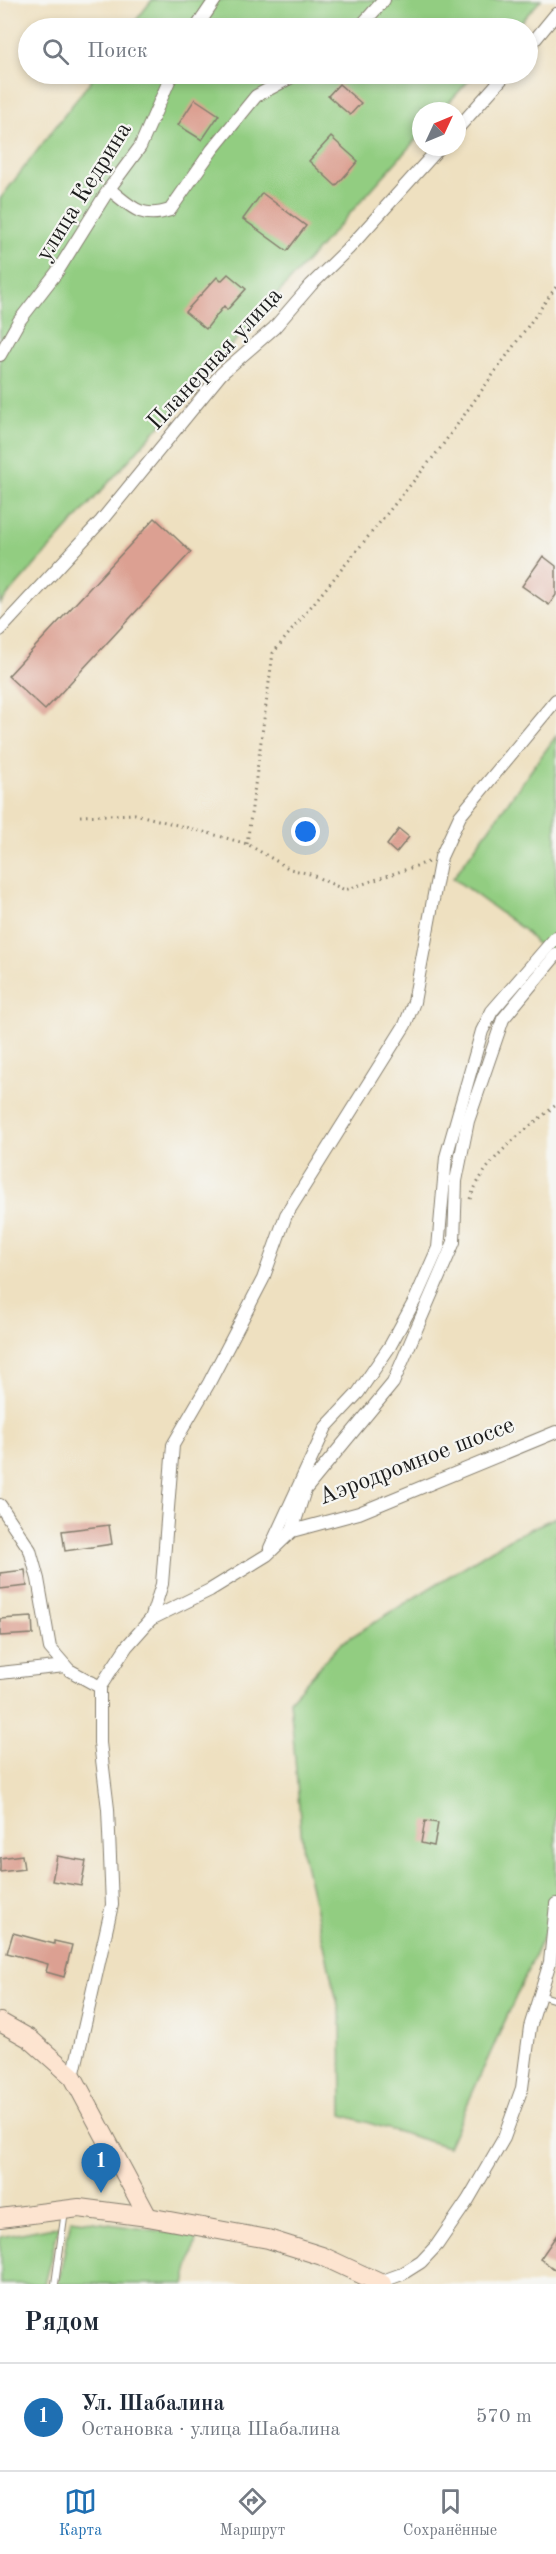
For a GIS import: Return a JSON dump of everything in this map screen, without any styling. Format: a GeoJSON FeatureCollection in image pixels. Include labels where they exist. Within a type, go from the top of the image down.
{"type":"FeatureCollection","features":[{"type":"Feature","properties":{"kind":"main road"},"geometry":{"type":"LineString","coordinates":[[0,2022],[30,2039],[73,2077],[148,2217]]}},
{"type":"Feature","properties":{"kind":"main road"},"geometry":{"type":"LineString","coordinates":[[0,2218],[79,2208],[148,2217],[268,2239],[322,2256],[381,2283]]}},
{"type":"Feature","properties":{"kind":"street"},"geometry":{"type":"LineString","coordinates":[[203,18],[215,0]]}},
{"type":"Feature","properties":{"kind":"street"},"geometry":{"type":"LineString","coordinates":[[368,18],[384,0]]}},
{"type":"Feature","properties":{"kind":"street"},"geometry":{"type":"LineString","coordinates":[[538,36],[556,14]]}},
{"type":"Feature","properties":{"kind":"street","name":"улица Кедрина"},"geometry":{"type":"LineString","coordinates":[[0,355],[19,321],[57,272],[109,189],[140,147],[168,84]]}},
{"type":"Feature","properties":{"kind":"street"},"geometry":{"type":"LineString","coordinates":[[109,189],[138,212],[150,215],[170,210],[212,150],[256,96],[278,84]]}},
{"type":"Feature","properties":{"kind":"street"},"geometry":{"type":"LineString","coordinates":[[466,119],[497,84]]}},
{"type":"Feature","properties":{"kind":"street","name":"Планерная улица"},"geometry":{"type":"LineString","coordinates":[[0,630],[101,521],[221,374],[274,328],[311,285],[348,249],[432,156]]}},
{"type":"Feature","properties":{"kind":"street"},"geometry":{"type":"LineString","coordinates":[[151,1619],[162,1584],[174,1445],[263,1279],[286,1215],[405,1025],[414,1002],[441,857],[460,816],[556,700]]}},
{"type":"Feature","properties":{"kind":"street"},"geometry":{"type":"LineString","coordinates":[[267,1554],[326,1427],[358,1393],[390,1346],[416,1300],[438,1248],[446,1157],[482,1031],[492,1011],[556,937]]}},
{"type":"Feature","properties":{"kind":"street","name":"Аэродромное шоссе"},"geometry":{"type":"LineString","coordinates":[[100,1687],[127,1646],[151,1619],[210,1590],[267,1554],[292,1530],[305,1490],[393,1383],[454,1242],[456,1181],[468,1121],[503,1019],[556,955]]}},
{"type":"Feature","properties":{"kind":"street","name":"Аэродромное шоссе"},"geometry":{"type":"LineString","coordinates":[[292,1530],[359,1513],[556,1432]]}},
{"type":"Feature","properties":{"kind":"street"},"geometry":{"type":"LineString","coordinates":[[0,1505],[30,1550],[38,1579],[50,1648],[69,1670],[100,1687],[100,1743],[108,1809],[112,1905],[73,2077]]}},
{"type":"Feature","properties":{"kind":"street"},"geometry":{"type":"LineString","coordinates":[[0,1673],[65,1666]]}},
{"type":"Feature","properties":{"kind":"street"},"geometry":{"type":"LineString","coordinates":[[381,2283],[421,2262],[437,2245],[468,2200],[504,2138],[522,2088],[530,2027],[550,1962],[556,1904]]}},
{"type":"Feature","properties":{"kind":"lane"},"geometry":{"type":"LineString","coordinates":[[540,1995],[556,2000]]}},
{"type":"Feature","properties":{"kind":"lane"},"geometry":{"type":"LineString","coordinates":[[55,2284],[65,2210]]}},
{"type":"Feature","properties":{"kind":"path"},"geometry":{"type":"LineString","coordinates":[[247,844],[273,653],[440,450],[556,287]]}},
{"type":"Feature","properties":{"kind":"path"},"geometry":{"type":"LineString","coordinates":[[80,816],[135,814],[247,844],[290,869],[310,874],[345,890],[441,857]]}},
{"type":"Feature","properties":{"kind":"path"},"geometry":{"type":"LineString","coordinates":[[470,1201],[477,1180],[510,1142],[556,1105]]}},
{"type":"Feature","properties":{"kind":"green space"},"geometry":{"type":"Polygon","coordinates":[[[152,0],[541,0],[524,18],[138,18],[152,0]]]}},
{"type":"Feature","properties":{"kind":"green space"},"geometry":{"type":"Polygon","coordinates":[[[88,84],[466,84],[449,102],[412,102],[412,144],[0,604],[0,199],[88,84]]]}},
{"type":"Feature","properties":{"kind":"green space"},"geometry":{"type":"Polygon","coordinates":[[[556,736],[556,965],[524,930],[453,878],[556,736]]]}},
{"type":"Feature","properties":{"kind":"green space"},"geometry":{"type":"Polygon","coordinates":[[[556,1517],[556,1908],[448,2147],[342,2115],[341,2019],[303,1854],[290,1700],[341,1643],[509,1539],[556,1517]]]}},
{"type":"Feature","properties":{"kind":"green space"},"geometry":{"type":"Polygon","coordinates":[[[71,2219],[197,2236],[185,2284],[58,2284],[71,2219]]]}},
{"type":"Feature","properties":{"kind":"green space"},"geometry":{"type":"Polygon","coordinates":[[[59,2226],[44,2284],[0,2284],[0,2237],[59,2226]]]}},
{"type":"Feature","properties":{"kind":"building"},"geometry":{"type":"Polygon","coordinates":[[[339,84],[361,103],[350,115],[328,96],[339,84]]]}},
{"type":"Feature","properties":{"kind":"building"},"geometry":{"type":"Polygon","coordinates":[[[195,99],[219,115],[202,140],[178,125],[195,99]]]}},
{"type":"Feature","properties":{"kind":"building"},"geometry":{"type":"Polygon","coordinates":[[[331,137],[358,161],[336,186],[309,161],[331,137]]]}},
{"type":"Feature","properties":{"kind":"building"},"geometry":{"type":"Polygon","coordinates":[[[262,193],[306,226],[287,251],[243,219],[262,193]]]}},
{"type":"Feature","properties":{"kind":"building"},"geometry":{"type":"Polygon","coordinates":[[[228,274],[246,289],[227,310],[224,306],[206,329],[185,312],[217,277],[221,281],[228,274]]]}},
{"type":"Feature","properties":{"kind":"building"},"geometry":{"type":"Polygon","coordinates":[[[155,518],[191,552],[45,710],[8,676],[155,518]]]}},
{"type":"Feature","properties":{"kind":"building"},"geometry":{"type":"Polygon","coordinates":[[[543,556],[556,566],[556,595],[549,605],[522,586],[543,556]]]}},
{"type":"Feature","properties":{"kind":"building"},"geometry":{"type":"Polygon","coordinates":[[[399,829],[409,837],[396,853],[387,845],[399,829]]]}},
{"type":"Feature","properties":{"kind":"building"},"geometry":{"type":"Polygon","coordinates":[[[109,1525],[112,1544],[65,1551],[62,1531],[109,1525]]]}},
{"type":"Feature","properties":{"kind":"building"},"geometry":{"type":"Polygon","coordinates":[[[25,1570],[27,1586],[0,1589],[0,1573],[25,1570]]]}},
{"type":"Feature","properties":{"kind":"building"},"geometry":{"type":"Polygon","coordinates":[[[32,1617],[33,1634],[0,1636],[0,1619],[32,1617]]]}},
{"type":"Feature","properties":{"kind":"building"},"geometry":{"type":"Polygon","coordinates":[[[425,1821],[438,1823],[434,1846],[421,1843],[425,1821]]]}},
{"type":"Feature","properties":{"kind":"building"},"geometry":{"type":"Polygon","coordinates":[[[22,1855],[24,1869],[0,1872],[0,1858],[22,1855]]]}},
{"type":"Feature","properties":{"kind":"building"},"geometry":{"type":"Polygon","coordinates":[[[57,1856],[86,1861],[81,1886],[52,1881],[57,1856]]]}},
{"type":"Feature","properties":{"kind":"building"},"geometry":{"type":"Polygon","coordinates":[[[13,1933],[54,1944],[54,1941],[72,1945],[64,1977],[46,1972],[48,1964],[7,1953],[13,1933]]]}},
{"type":"Feature","properties":{"kind":"building"},"geometry":{"type":"Polygon","coordinates":[[[556,2236],[556,2270],[540,2259],[556,2236]]]}},
{"type":"Feature","properties":{"kind":"place","name":"Ул. Шабалина"},"geometry":{"type":"Point","coordinates":[101,2193]}}]}
